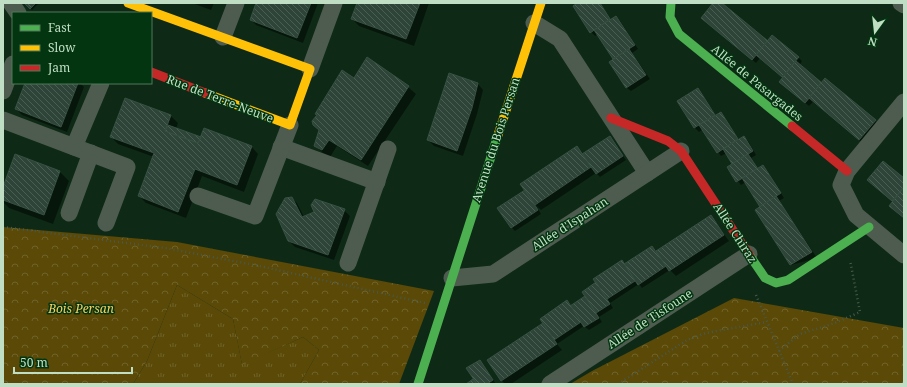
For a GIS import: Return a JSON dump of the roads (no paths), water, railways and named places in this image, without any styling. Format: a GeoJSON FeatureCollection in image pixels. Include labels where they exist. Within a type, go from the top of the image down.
{"type":"FeatureCollection","features":[{"type":"Feature","properties":{"kind":"street"},"geometry":{"type":"LineString","coordinates":[[11,3],[17,12]]}},
{"type":"Feature","properties":{"kind":"street"},"geometry":{"type":"LineString","coordinates":[[223,37],[236,3]]}},
{"type":"Feature","properties":{"kind":"street","name":"Rue de Terre-Neuve"},"geometry":{"type":"LineString","coordinates":[[198,196],[255,216],[334,3]]}},
{"type":"Feature","properties":{"kind":"street","name":"Avenue du Bois Persan"},"geometry":{"type":"LineString","coordinates":[[452,278],[541,3]]}},
{"type":"Feature","properties":{"kind":"street","name":"Allée de Pasargades"},"geometry":{"type":"LineString","coordinates":[[671,3],[670,17],[679,34],[846,171]]}},
{"type":"Feature","properties":{"kind":"street"},"geometry":{"type":"LineString","coordinates":[[130,7],[146,12]]}},
{"type":"Feature","properties":{"kind":"street"},"geometry":{"type":"LineString","coordinates":[[152,14],[223,37],[310,69]]}},
{"type":"Feature","properties":{"kind":"street"},"geometry":{"type":"LineString","coordinates":[[534,22],[560,39],[647,173]]}},
{"type":"Feature","properties":{"kind":"street"},"geometry":{"type":"LineString","coordinates":[[3,91],[12,67]]}},
{"type":"Feature","properties":{"kind":"street","name":"Rue de Terre-Neuve"},"geometry":{"type":"LineString","coordinates":[[152,72],[290,125]]}},
{"type":"Feature","properties":{"kind":"street"},"geometry":{"type":"LineString","coordinates":[[74,147],[101,84]]}},
{"type":"Feature","properties":{"kind":"street"},"geometry":{"type":"LineString","coordinates":[[904,102],[846,171],[841,185],[856,215],[904,255]]}},
{"type":"Feature","properties":{"kind":"street","name":"Allée Chiraz"},"geometry":{"type":"LineString","coordinates":[[611,118],[668,141],[681,151],[765,278],[776,283],[788,280],[869,227]]}},
{"type":"Feature","properties":{"kind":"street"},"geometry":{"type":"LineString","coordinates":[[3,120],[127,167],[106,222]]}},
{"type":"Feature","properties":{"kind":"street"},"geometry":{"type":"LineString","coordinates":[[281,147],[377,182]]}},
{"type":"Feature","properties":{"kind":"street"},"geometry":{"type":"LineString","coordinates":[[348,263],[388,149]]}},
{"type":"Feature","properties":{"kind":"street","name":"Allée d'Ispahan"},"geometry":{"type":"LineString","coordinates":[[452,278],[493,274],[681,151]]}},
{"type":"Feature","properties":{"kind":"street"},"geometry":{"type":"LineString","coordinates":[[69,213],[91,153]]}},
{"type":"Feature","properties":{"kind":"street","name":"Allée de Tisfoune"},"geometry":{"type":"LineString","coordinates":[[550,384],[749,254]]}},
{"type":"Feature","properties":{"kind":"street"},"geometry":{"type":"LineString","coordinates":[[418,384],[452,278]]}},
{"type":"Feature","properties":{"kind":"park label","name":"Bois Persan"},"geometry":{"type":"Point","coordinates":[81,309]}}]}
